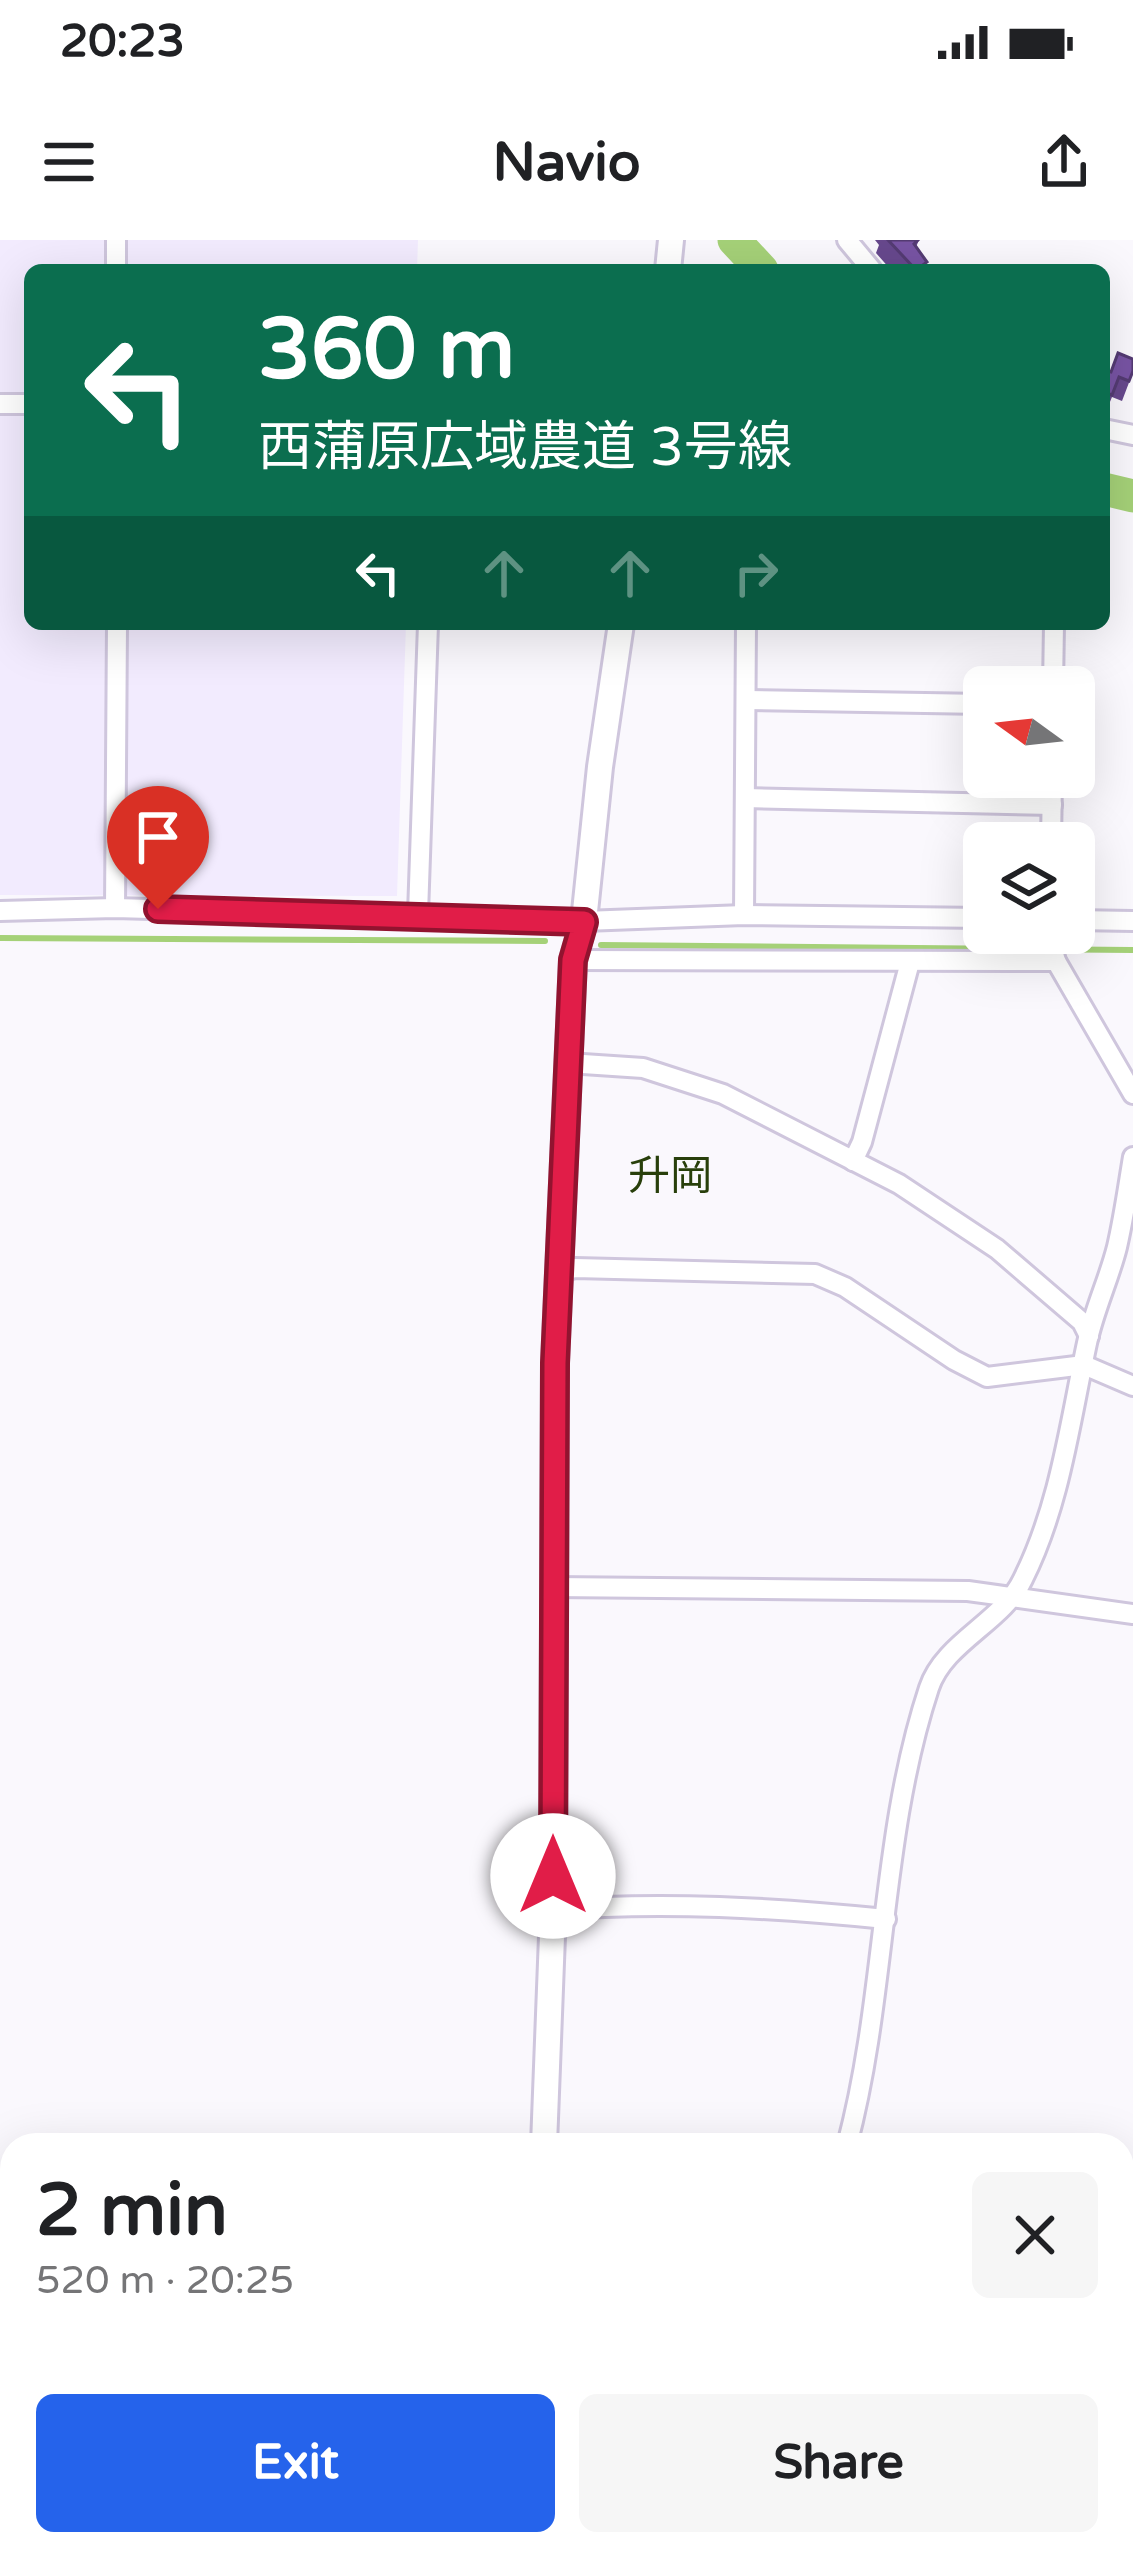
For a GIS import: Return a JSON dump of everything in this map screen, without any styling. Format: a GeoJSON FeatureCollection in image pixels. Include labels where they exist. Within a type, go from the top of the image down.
{"type":"FeatureCollection","features":[{"type":"Feature","properties":{"kind":"main road"},"geometry":{"type":"LineString","coordinates":[[544,2133],[553,1910],[559,1272],[573,960],[584,922],[620,630]]}},
{"type":"Feature","properties":{"kind":"street"},"geometry":{"type":"LineString","coordinates":[[847,240],[867,264]]}},
{"type":"Feature","properties":{"kind":"street"},"geometry":{"type":"LineString","coordinates":[[115,908],[117,630]]}},
{"type":"Feature","properties":{"kind":"street"},"geometry":{"type":"LineString","coordinates":[[418,914],[428,630]]}},
{"type":"Feature","properties":{"kind":"street"},"geometry":{"type":"LineString","coordinates":[[744,915],[746,630]]}},
{"type":"Feature","properties":{"kind":"street"},"geometry":{"type":"LineString","coordinates":[[1053,666],[1054,630]]}},
{"type":"Feature","properties":{"kind":"street"},"geometry":{"type":"LineString","coordinates":[[746,700],[963,704]]}},
{"type":"Feature","properties":{"kind":"street"},"geometry":{"type":"LineString","coordinates":[[745,798],[1052,805]]}},
{"type":"Feature","properties":{"kind":"street"},"geometry":{"type":"LineString","coordinates":[[1052,798],[1052,822]]}},
{"type":"Feature","properties":{"kind":"street"},"geometry":{"type":"LineString","coordinates":[[0,910],[418,914],[584,922],[744,915],[963,918]]}},
{"type":"Feature","properties":{"kind":"street"},"geometry":{"type":"LineString","coordinates":[[1095,920],[1133,921]]}},
{"type":"Feature","properties":{"kind":"street"},"geometry":{"type":"LineString","coordinates":[[1054,954],[1133,1094]]}},
{"type":"Feature","properties":{"kind":"street"},"geometry":{"type":"LineString","coordinates":[[573,960],[1056,962]]}},
{"type":"Feature","properties":{"kind":"street"},"geometry":{"type":"LineString","coordinates":[[853,1161],[910,962]]}},
{"type":"Feature","properties":{"kind":"street"},"geometry":{"type":"LineString","coordinates":[[568,1063],[643,1068],[723,1094],[899,1184],[997,1249],[1082,1322],[1089,1336]]}},
{"type":"Feature","properties":{"kind":"street"},"geometry":{"type":"LineString","coordinates":[[850,2133],[864,2082],[898,1818],[930,1684],[979,1627],[1013,1598],[1040,1542],[1066,1452],[1089,1336],[1117,1245],[1133,1157]]}},
{"type":"Feature","properties":{"kind":"street"},"geometry":{"type":"LineString","coordinates":[[559,1272],[575,1268],[815,1274],[845,1287],[953,1360],[987,1377],[1084,1365],[1133,1387]]}},
{"type":"Feature","properties":{"kind":"street"},"geometry":{"type":"LineString","coordinates":[[553,1587],[968,1591],[1133,1613]]}},
{"type":"Feature","properties":{"kind":"street"},"geometry":{"type":"LineString","coordinates":[[553,1910],[690,1907],[886,1919]]}},
{"type":"Feature","properties":{"kind":"shaded area"},"geometry":{"type":"Polygon","coordinates":[[[0,240],[418,240],[417,264],[24,264],[24,630],[406,630],[397,896],[0,895],[0,240]]]}},
{"type":"Feature","properties":{"kind":"building"},"geometry":{"type":"Polygon","coordinates":[[[888,240],[918,240],[914,244],[927,262],[910,264],[888,240]]]}},
{"type":"Feature","properties":{"kind":"building"},"geometry":{"type":"Polygon","coordinates":[[[1118,353],[1133,359],[1129,381],[1119,377],[1112,395],[1111,372],[1118,353]]]}},
{"type":"Feature","properties":{"kind":"waterway"},"geometry":{"type":"LineString","coordinates":[[734,240],[756,264]]}},
{"type":"Feature","properties":{"kind":"waterway"},"geometry":{"type":"LineString","coordinates":[[1110,490],[1133,496]]}},
{"type":"Feature","properties":{"kind":"waterway"},"geometry":{"type":"LineString","coordinates":[[0,938],[545,941]]}},
{"type":"Feature","properties":{"kind":"waterway"},"geometry":{"type":"LineString","coordinates":[[601,945],[1133,950]]}},
{"type":"Feature","properties":{"kind":"district","name":"升岡"},"geometry":{"type":"Point","coordinates":[670,1176]}},
{"type":"Feature","properties":{"kind":"route"},"geometry":{"type":"LineString","coordinates":[[158,909],[584,922],[573,960],[555,1363],[553,1876]]}}]}
